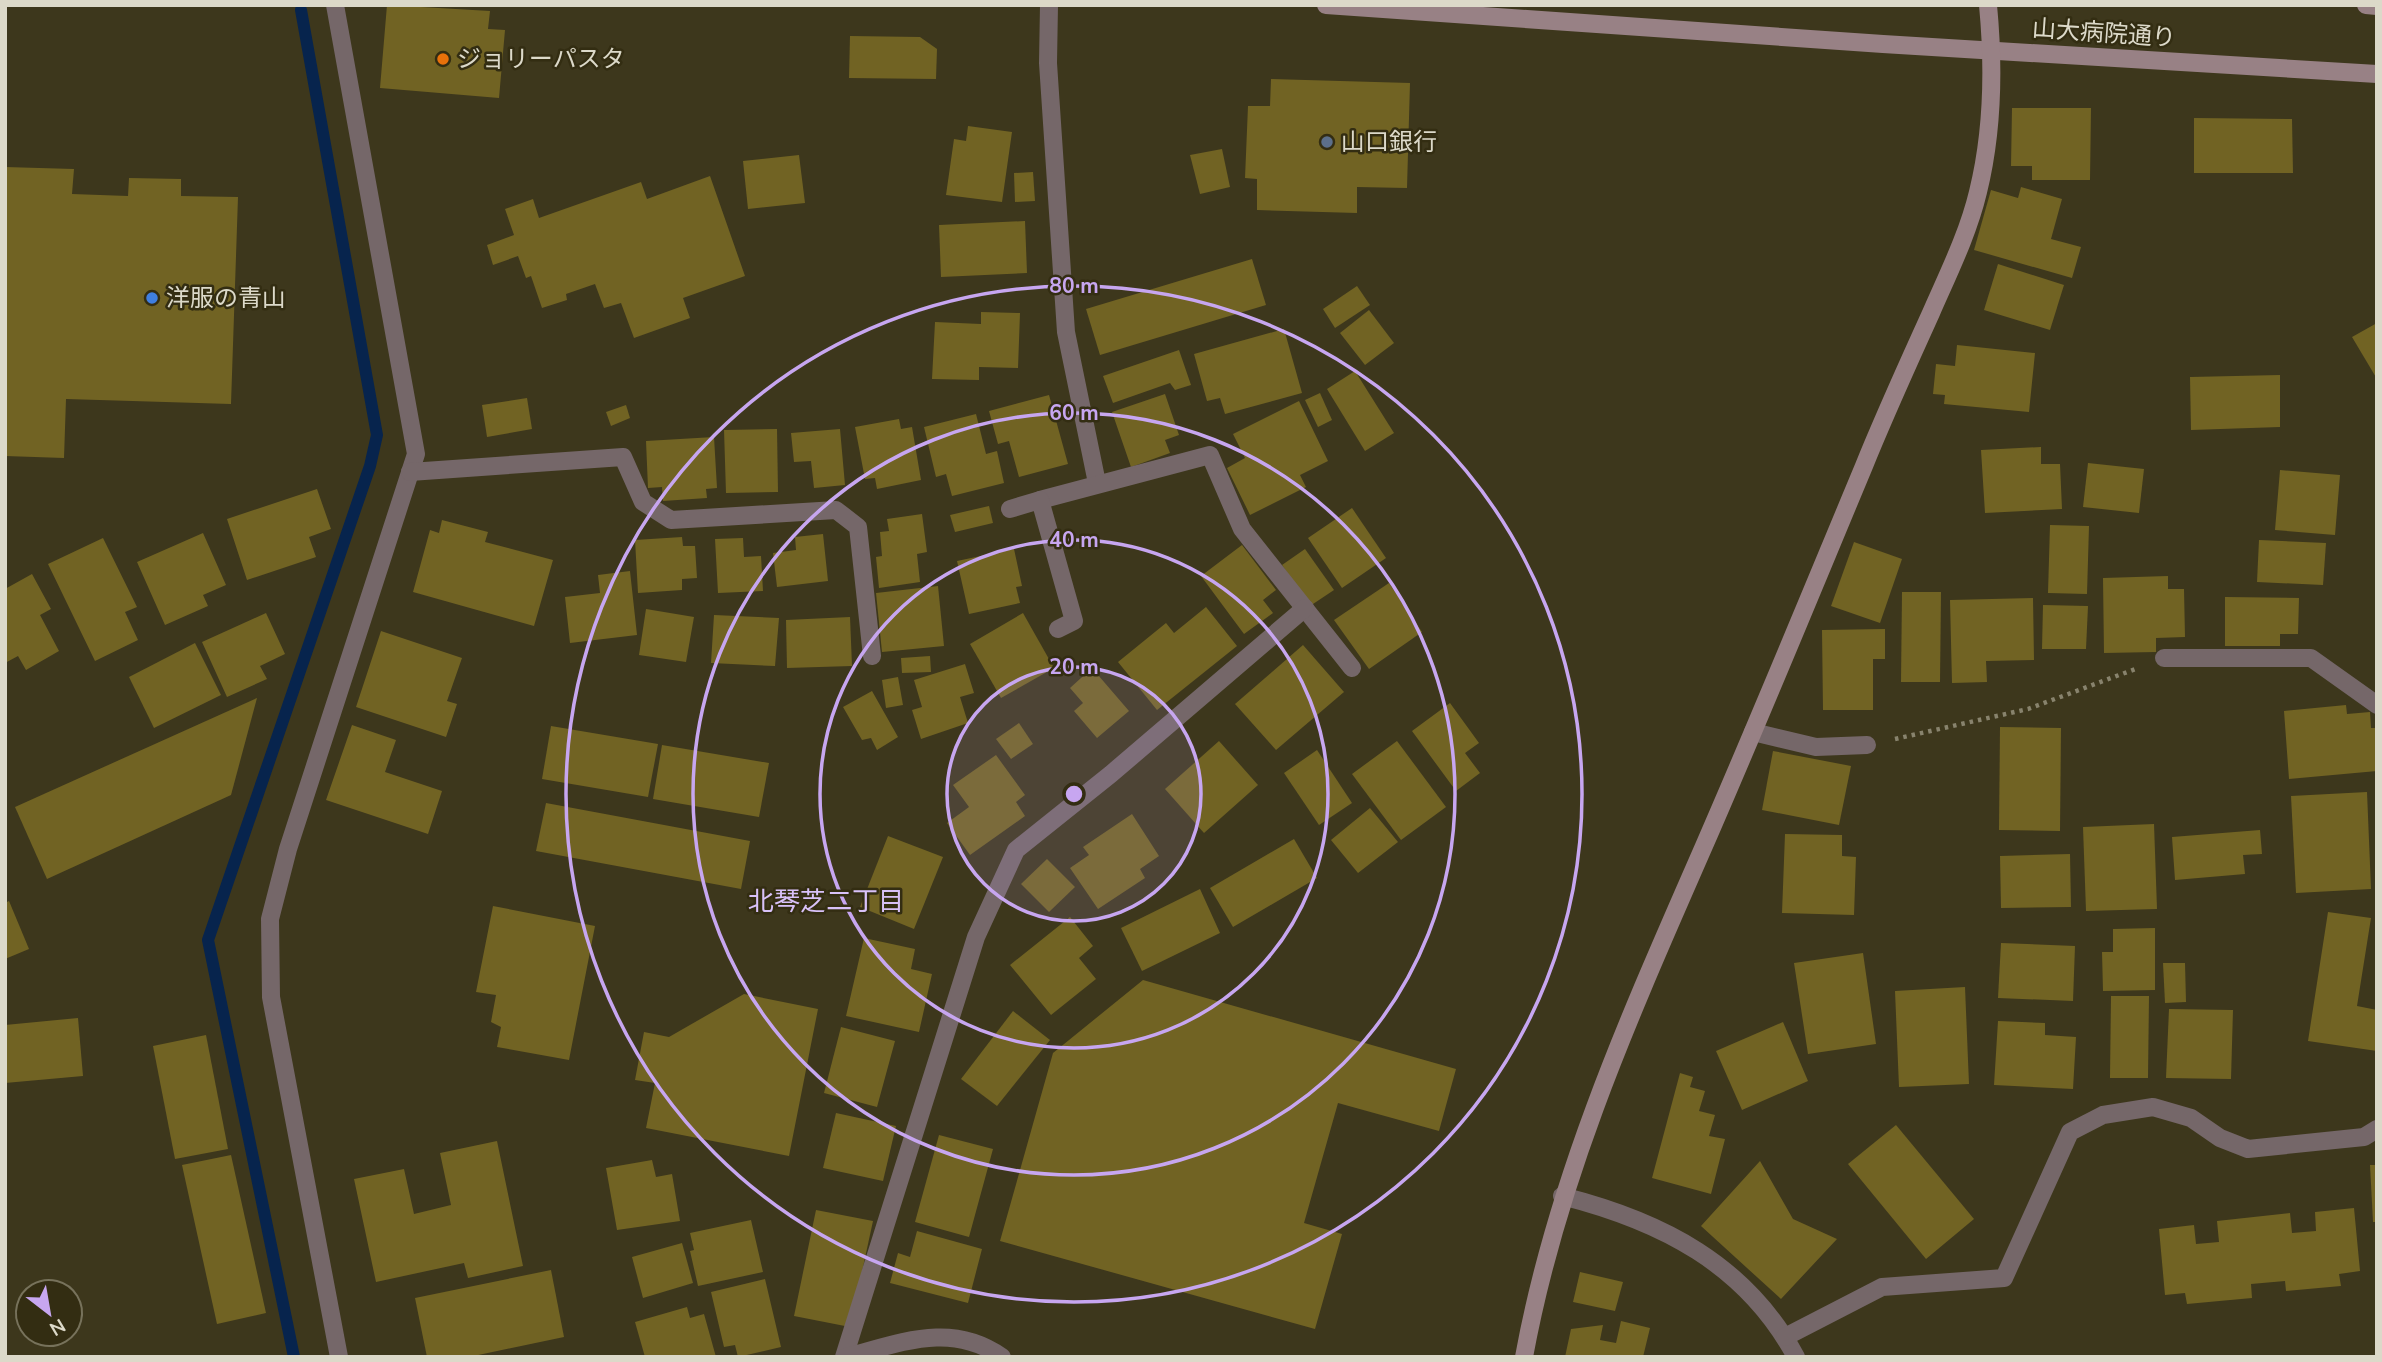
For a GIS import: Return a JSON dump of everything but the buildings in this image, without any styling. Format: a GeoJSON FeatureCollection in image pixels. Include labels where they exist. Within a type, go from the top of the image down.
{"type":"FeatureCollection","features":[{"type":"Feature","properties":{"kind":"street"},"geometry":{"type":"LineString","coordinates":[[335,5],[416,454],[288,849],[270,919],[271,997],[339,1357]]}},
{"type":"Feature","properties":{"kind":"street"},"geometry":{"type":"LineString","coordinates":[[1049,5],[1048,62],[1066,332],[1097,483]]}},
{"type":"Feature","properties":{"kind":"street","name":"山大病院通り"},"geometry":{"type":"LineString","coordinates":[[1326,5],[1883,44],[1992,49],[2077,57],[2377,74]]}},
{"type":"Feature","properties":{"kind":"street"},"geometry":{"type":"LineString","coordinates":[[1524,1357],[1536,1292],[1562,1196],[1609,1063],[1754,732],[1880,425],[1956,256],[1978,193],[1990,125],[1992,49],[1988,5]]}},
{"type":"Feature","properties":{"kind":"street"},"geometry":{"type":"LineString","coordinates":[[2366,5],[2377,6]]}},
{"type":"Feature","properties":{"kind":"street"},"geometry":{"type":"LineString","coordinates":[[1010,509],[1097,483],[1210,455],[1242,529],[1352,668]]}},
{"type":"Feature","properties":{"kind":"street"},"geometry":{"type":"LineString","coordinates":[[410,472],[623,457],[643,502],[671,520],[836,510],[858,527],[872,656]]}},
{"type":"Feature","properties":{"kind":"street"},"geometry":{"type":"LineString","coordinates":[[1040,500],[1074,621],[1058,629]]}},
{"type":"Feature","properties":{"kind":"street"},"geometry":{"type":"LineString","coordinates":[[1002,1357],[987,1346],[956,1336],[917,1339],[877,1353],[845,1357],[976,937],[1016,850],[1111,774],[1305,608]]}},
{"type":"Feature","properties":{"kind":"street"},"geometry":{"type":"LineString","coordinates":[[2164,658],[2311,658],[2377,705]]}},
{"type":"Feature","properties":{"kind":"street"},"geometry":{"type":"LineString","coordinates":[[1754,732],[1816,747],[1867,745]]}},
{"type":"Feature","properties":{"kind":"street"},"geometry":{"type":"LineString","coordinates":[[1785,1337],[1882,1287],[2004,1278],[2070,1132],[2103,1115],[2153,1107],[2191,1118],[2220,1138],[2248,1149],[2364,1137],[2377,1129]]}},
{"type":"Feature","properties":{"kind":"street"},"geometry":{"type":"LineString","coordinates":[[1562,1196],[1616,1210],[1666,1232],[1713,1262],[1756,1295],[1796,1357]]}},
{"type":"Feature","properties":{"kind":"path"},"geometry":{"type":"LineString","coordinates":[[1867,745],[2028,709],[2164,658]]}},
{"type":"Feature","properties":{"kind":"waterway"},"geometry":{"type":"LineString","coordinates":[[294,1357],[208,940],[370,466],[377,435],[301,10]]}},
{"type":"Feature","properties":{"kind":"place","name":"ジョリーパスタ"},"geometry":{"type":"Point","coordinates":[443,59]}},
{"type":"Feature","properties":{"kind":"place","name":"山口銀行"},"geometry":{"type":"Point","coordinates":[1327,142]}},
{"type":"Feature","properties":{"kind":"place","name":"洋服の青山"},"geometry":{"type":"Point","coordinates":[152,298]}},
{"type":"Feature","properties":{"kind":"district","name":"北琴芝二丁目"},"geometry":{"type":"Point","coordinates":[826,901]}}]}
